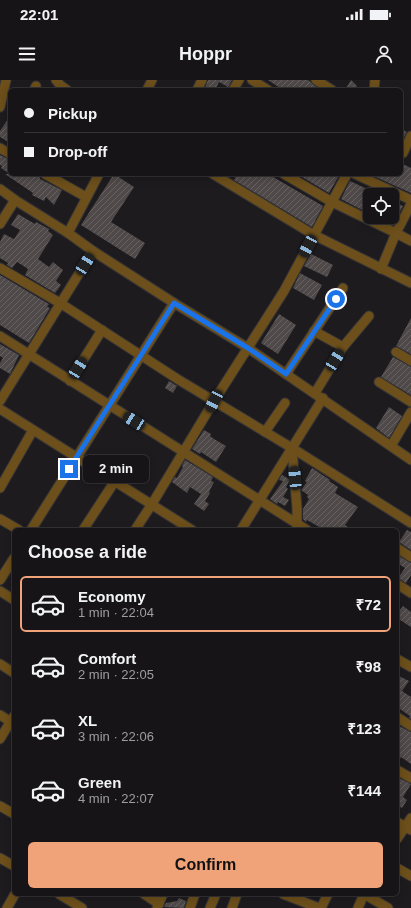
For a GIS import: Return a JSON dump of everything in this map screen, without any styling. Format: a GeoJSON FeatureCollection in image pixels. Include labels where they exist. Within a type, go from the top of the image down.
{"type":"FeatureCollection","features":[{"type":"Feature","properties":{"kind":"street"},"geometry":{"type":"LineString","coordinates":[[56,80],[64,88]]}},
{"type":"Feature","properties":{"kind":"street"},"geometry":{"type":"LineString","coordinates":[[252,80],[265,88]]}},
{"type":"Feature","properties":{"kind":"street"},"geometry":{"type":"LineString","coordinates":[[316,80],[329,88]]}},
{"type":"Feature","properties":{"kind":"street"},"geometry":{"type":"LineString","coordinates":[[0,107],[7,86]]}},
{"type":"Feature","properties":{"kind":"street"},"geometry":{"type":"LineString","coordinates":[[405,154],[411,136]]}},
{"type":"Feature","properties":{"kind":"street"},"geometry":{"type":"LineString","coordinates":[[49,176],[86,197]]}},
{"type":"Feature","properties":{"kind":"street"},"geometry":{"type":"LineString","coordinates":[[68,233],[86,197],[99,176]]}},
{"type":"Feature","properties":{"kind":"street"},"geometry":{"type":"LineString","coordinates":[[287,176],[332,202],[411,241]]}},
{"type":"Feature","properties":{"kind":"street"},"geometry":{"type":"LineString","coordinates":[[136,528],[214,401],[284,291],[346,176]]}},
{"type":"Feature","properties":{"kind":"street"},"geometry":{"type":"LineString","coordinates":[[359,176],[411,200]]}},
{"type":"Feature","properties":{"kind":"street"},"geometry":{"type":"LineString","coordinates":[[228,178],[314,235],[411,284]]}},
{"type":"Feature","properties":{"kind":"street"},"geometry":{"type":"LineString","coordinates":[[0,189],[174,303],[248,348],[323,398],[411,460]]}},
{"type":"Feature","properties":{"kind":"street"},"geometry":{"type":"LineString","coordinates":[[0,224],[15,200]]}},
{"type":"Feature","properties":{"kind":"street"},"geometry":{"type":"LineString","coordinates":[[381,269],[396,233],[411,204]]}},
{"type":"Feature","properties":{"kind":"street"},"geometry":{"type":"LineString","coordinates":[[0,401],[93,251]]}},
{"type":"Feature","properties":{"kind":"street"},"geometry":{"type":"LineString","coordinates":[[0,268],[60,303],[214,401],[411,523]]}},
{"type":"Feature","properties":{"kind":"street"},"geometry":{"type":"LineString","coordinates":[[286,374],[343,288]]}},
{"type":"Feature","properties":{"kind":"street"},"geometry":{"type":"LineString","coordinates":[[32,528],[174,303]]}},
{"type":"Feature","properties":{"kind":"street"},"geometry":{"type":"LineString","coordinates":[[315,393],[343,347],[369,316]]}},
{"type":"Feature","properties":{"kind":"street"},"geometry":{"type":"LineString","coordinates":[[70,381],[102,330]]}},
{"type":"Feature","properties":{"kind":"street"},"geometry":{"type":"LineString","coordinates":[[314,331],[343,347]]}},
{"type":"Feature","properties":{"kind":"street"},"geometry":{"type":"LineString","coordinates":[[0,336],[109,406],[260,499],[297,527]]}},
{"type":"Feature","properties":{"kind":"street"},"geometry":{"type":"LineString","coordinates":[[396,352],[411,361]]}},
{"type":"Feature","properties":{"kind":"street"},"geometry":{"type":"LineString","coordinates":[[379,382],[411,402]]}},
{"type":"Feature","properties":{"kind":"street"},"geometry":{"type":"LineString","coordinates":[[242,528],[323,398]]}},
{"type":"Feature","properties":{"kind":"street"},"geometry":{"type":"LineString","coordinates":[[265,432],[285,403]]}},
{"type":"Feature","properties":{"kind":"street"},"geometry":{"type":"LineString","coordinates":[[0,409],[189,528]]}},
{"type":"Feature","properties":{"kind":"street"},"geometry":{"type":"LineString","coordinates":[[391,446],[408,425],[411,412]]}},
{"type":"Feature","properties":{"kind":"street"},"geometry":{"type":"LineString","coordinates":[[0,488],[33,430]]}},
{"type":"Feature","properties":{"kind":"street"},"geometry":{"type":"LineString","coordinates":[[292,448],[298,508],[297,527]]}},
{"type":"Feature","properties":{"kind":"street"},"geometry":{"type":"LineString","coordinates":[[84,528],[115,481]]}},
{"type":"Feature","properties":{"kind":"street"},"geometry":{"type":"LineString","coordinates":[[0,519],[16,528]]}},
{"type":"Feature","properties":{"kind":"street"},"geometry":{"type":"LineString","coordinates":[[399,549],[411,557]]}},
{"type":"Feature","properties":{"kind":"street"},"geometry":{"type":"LineString","coordinates":[[0,580],[12,561]]}},
{"type":"Feature","properties":{"kind":"street"},"geometry":{"type":"LineString","coordinates":[[399,585],[411,593]]}},
{"type":"Feature","properties":{"kind":"street"},"geometry":{"type":"LineString","coordinates":[[0,591],[12,599]]}},
{"type":"Feature","properties":{"kind":"street"},"geometry":{"type":"LineString","coordinates":[[399,660],[411,667]]}},
{"type":"Feature","properties":{"kind":"street"},"geometry":{"type":"LineString","coordinates":[[0,664],[12,672]]}},
{"type":"Feature","properties":{"kind":"street"},"geometry":{"type":"LineString","coordinates":[[0,715],[12,721]]}},
{"type":"Feature","properties":{"kind":"street"},"geometry":{"type":"LineString","coordinates":[[399,718],[411,726]]}},
{"type":"Feature","properties":{"kind":"street"},"geometry":{"type":"LineString","coordinates":[[0,739],[12,722]]}},
{"type":"Feature","properties":{"kind":"street"},"geometry":{"type":"LineString","coordinates":[[399,771],[411,778]]}},
{"type":"Feature","properties":{"kind":"street"},"geometry":{"type":"LineString","coordinates":[[0,806],[12,813]]}},
{"type":"Feature","properties":{"kind":"street"},"geometry":{"type":"LineString","coordinates":[[404,827],[411,818]]}},
{"type":"Feature","properties":{"kind":"street"},"geometry":{"type":"LineString","coordinates":[[0,858],[12,865]]}},
{"type":"Feature","properties":{"kind":"street"},"geometry":{"type":"LineString","coordinates":[[399,869],[411,876]]}},
{"type":"Feature","properties":{"kind":"street"},"geometry":{"type":"LineString","coordinates":[[7,908],[14,896]]}},
{"type":"Feature","properties":{"kind":"street"},"geometry":{"type":"LineString","coordinates":[[62,896],[82,908]]}},
{"type":"Feature","properties":{"kind":"street"},"geometry":{"type":"LineString","coordinates":[[146,896],[158,906],[162,896]]}},
{"type":"Feature","properties":{"kind":"street"},"geometry":{"type":"LineString","coordinates":[[190,908],[194,896]]}},
{"type":"Feature","properties":{"kind":"street"},"geometry":{"type":"LineString","coordinates":[[210,908],[215,896]]}},
{"type":"Feature","properties":{"kind":"street"},"geometry":{"type":"LineString","coordinates":[[232,908],[236,896]]}},
{"type":"Feature","properties":{"kind":"street"},"geometry":{"type":"LineString","coordinates":[[287,896],[300,905],[320,908],[327,896]]}},
{"type":"Feature","properties":{"kind":"street"},"geometry":{"type":"LineString","coordinates":[[358,908],[363,896]]}},
{"type":"Feature","properties":{"kind":"street"},"geometry":{"type":"LineString","coordinates":[[367,896],[388,908]]}},
{"type":"Feature","properties":{"kind":"building"},"geometry":{"type":"Polygon","coordinates":[[[208,80],[232,80],[228,87],[219,82],[216,88],[205,88],[208,80]]]}},
{"type":"Feature","properties":{"kind":"building"},"geometry":{"type":"Polygon","coordinates":[[[268,80],[308,80],[318,88],[280,88],[268,80]]]}},
{"type":"Feature","properties":{"kind":"building"},"geometry":{"type":"Polygon","coordinates":[[[351,80],[357,86],[356,88],[346,88],[351,80]]]}},
{"type":"Feature","properties":{"kind":"building"},"geometry":{"type":"Polygon","coordinates":[[[8,119],[8,142],[0,137],[0,131],[8,119]]]}},
{"type":"Feature","properties":{"kind":"building"},"geometry":{"type":"Polygon","coordinates":[[[403,130],[407,132],[403,139],[403,130]]]}},
{"type":"Feature","properties":{"kind":"building"},"geometry":{"type":"Polygon","coordinates":[[[0,155],[8,159],[8,173],[1,168],[2,166],[0,165],[0,155]]]}},
{"type":"Feature","properties":{"kind":"building"},"geometry":{"type":"Polygon","coordinates":[[[403,164],[411,168],[411,193],[373,176],[403,176],[403,164]]]}},
{"type":"Feature","properties":{"kind":"building"},"geometry":{"type":"Polygon","coordinates":[[[5,174],[8,174],[8,176],[39,176],[40,179],[62,190],[54,205],[46,197],[44,201],[32,195],[33,193],[5,174]]]}},
{"type":"Feature","properties":{"kind":"building"},"geometry":{"type":"Polygon","coordinates":[[[113,176],[117,176],[134,187],[111,222],[145,243],[135,259],[81,225],[113,176]]]}},
{"type":"Feature","properties":{"kind":"building"},"geometry":{"type":"Polygon","coordinates":[[[236,176],[271,176],[323,206],[312,227],[234,180],[236,176]]]}},
{"type":"Feature","properties":{"kind":"building"},"geometry":{"type":"Polygon","coordinates":[[[300,176],[339,176],[329,193],[300,176]]]}},
{"type":"Feature","properties":{"kind":"building"},"geometry":{"type":"Polygon","coordinates":[[[350,181],[365,188],[363,188],[363,210],[341,199],[350,181]]]}},
{"type":"Feature","properties":{"kind":"building"},"geometry":{"type":"Polygon","coordinates":[[[399,204],[403,206],[399,214],[399,204]]]}},
{"type":"Feature","properties":{"kind":"building"},"geometry":{"type":"Polygon","coordinates":[[[18,214],[35,224],[36,222],[49,229],[48,231],[53,235],[38,259],[49,267],[53,262],[63,270],[56,281],[61,285],[55,293],[25,275],[28,269],[22,265],[17,262],[12,268],[7,265],[8,263],[0,258],[0,242],[4,234],[14,239],[20,230],[11,225],[18,214]]]}},
{"type":"Feature","properties":{"kind":"building"},"geometry":{"type":"Polygon","coordinates":[[[311,254],[333,265],[327,277],[304,266],[311,254]]]}},
{"type":"Feature","properties":{"kind":"building"},"geometry":{"type":"Polygon","coordinates":[[[300,273],[322,285],[314,300],[293,288],[300,273]]]}},
{"type":"Feature","properties":{"kind":"building"},"geometry":{"type":"Polygon","coordinates":[[[0,275],[49,304],[47,307],[50,308],[29,343],[0,325],[0,275]]]}},
{"type":"Feature","properties":{"kind":"building"},"geometry":{"type":"Polygon","coordinates":[[[279,314],[296,325],[278,354],[261,343],[279,314]]]}},
{"type":"Feature","properties":{"kind":"building"},"geometry":{"type":"Polygon","coordinates":[[[411,318],[411,354],[396,346],[411,318]]]}},
{"type":"Feature","properties":{"kind":"building"},"geometry":{"type":"Polygon","coordinates":[[[0,344],[19,355],[10,374],[0,368],[0,363],[3,358],[0,356],[0,344]]]}},
{"type":"Feature","properties":{"kind":"building"},"geometry":{"type":"Polygon","coordinates":[[[393,357],[411,367],[411,395],[381,377],[393,357]]]}},
{"type":"Feature","properties":{"kind":"building"},"geometry":{"type":"Polygon","coordinates":[[[169,381],[177,386],[173,393],[165,388],[169,381]]]}},
{"type":"Feature","properties":{"kind":"building"},"geometry":{"type":"Polygon","coordinates":[[[389,407],[402,416],[389,438],[376,428],[389,407]]]}},
{"type":"Feature","properties":{"kind":"building"},"geometry":{"type":"Polygon","coordinates":[[[204,430],[211,434],[210,436],[214,439],[226,446],[216,462],[201,452],[200,454],[192,449],[204,430]]]}},
{"type":"Feature","properties":{"kind":"building"},"geometry":{"type":"Polygon","coordinates":[[[185,460],[213,477],[211,481],[214,482],[205,501],[209,504],[204,511],[194,504],[201,494],[190,487],[187,493],[172,482],[175,477],[177,478],[185,460]]]}},
{"type":"Feature","properties":{"kind":"building"},"geometry":{"type":"Polygon","coordinates":[[[312,468],[338,487],[335,493],[358,507],[345,525],[350,528],[321,528],[307,520],[306,522],[303,519],[303,509],[309,499],[307,497],[308,495],[301,490],[307,482],[305,481],[312,468]]]}},
{"type":"Feature","properties":{"kind":"building"},"geometry":{"type":"Polygon","coordinates":[[[282,475],[289,479],[286,487],[288,489],[283,497],[289,500],[285,506],[278,502],[277,504],[270,499],[283,481],[279,480],[282,475]]]}},
{"type":"Feature","properties":{"kind":"building"},"geometry":{"type":"Polygon","coordinates":[[[407,530],[411,532],[411,550],[399,542],[407,530]]]}},
{"type":"Feature","properties":{"kind":"building"},"geometry":{"type":"Polygon","coordinates":[[[399,556],[411,563],[411,575],[406,583],[399,579],[405,568],[399,564],[399,556]]]}},
{"type":"Feature","properties":{"kind":"building"},"geometry":{"type":"Polygon","coordinates":[[[403,606],[411,612],[411,627],[399,619],[399,611],[403,606]]]}},
{"type":"Feature","properties":{"kind":"building"},"geometry":{"type":"Polygon","coordinates":[[[399,676],[409,681],[402,691],[411,697],[411,719],[409,718],[410,716],[399,708],[399,676]]]}},
{"type":"Feature","properties":{"kind":"building"},"geometry":{"type":"Polygon","coordinates":[[[399,726],[411,732],[411,764],[401,757],[399,760],[399,726]]]}},
{"type":"Feature","properties":{"kind":"building"},"geometry":{"type":"Polygon","coordinates":[[[399,778],[411,784],[403,797],[407,800],[402,808],[399,806],[399,778]]]}},
{"type":"Feature","properties":{"kind":"building"},"geometry":{"type":"Polygon","coordinates":[[[179,898],[186,901],[184,908],[164,907],[166,903],[177,901],[179,898]]]}},
{"type":"Feature","properties":{"kind":"route"},"geometry":{"type":"LineString","coordinates":[[69,469],[174,303],[248,348],[286,374],[336,299]]}}]}
